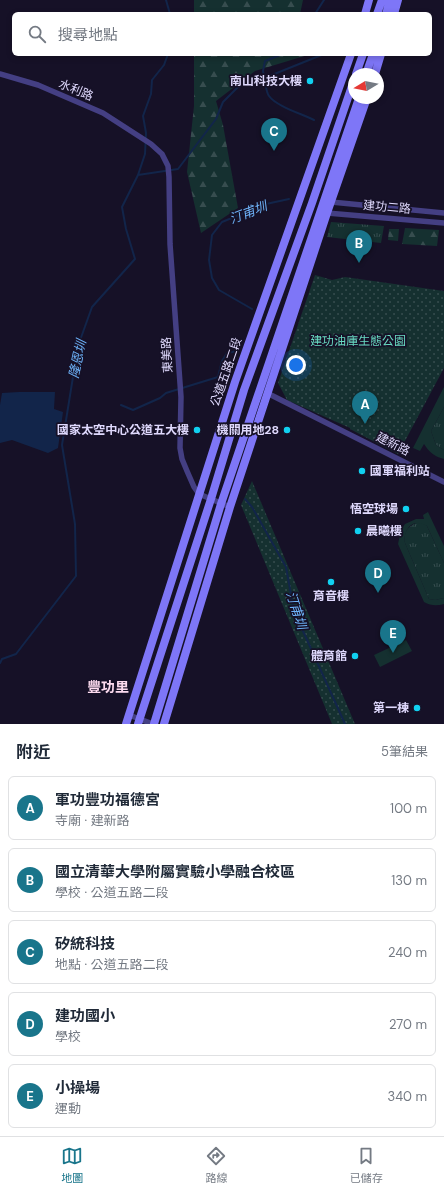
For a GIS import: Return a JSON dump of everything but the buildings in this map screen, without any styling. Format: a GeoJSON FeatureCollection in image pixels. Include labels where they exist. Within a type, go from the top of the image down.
{"type":"FeatureCollection","features":[{"type":"Feature","properties":{"kind":"street"},"geometry":{"type":"LineString","coordinates":[[365,12],[369,0]]}},
{"type":"Feature","properties":{"kind":"street"},"geometry":{"type":"LineString","coordinates":[[378,12],[382,0]]}},
{"type":"Feature","properties":{"kind":"street"},"geometry":{"type":"LineString","coordinates":[[387,12],[390,0]]}},
{"type":"Feature","properties":{"kind":"street"},"geometry":{"type":"LineString","coordinates":[[395,12],[398,0]]}},
{"type":"Feature","properties":{"kind":"street","name":"公道五路二段"},"geometry":{"type":"LineString","coordinates":[[126,724],[235,382],[350,56]]}},
{"type":"Feature","properties":{"kind":"street"},"geometry":{"type":"LineString","coordinates":[[358,68],[362,56]]}},
{"type":"Feature","properties":{"kind":"street"},"geometry":{"type":"LineString","coordinates":[[368,68],[372,56]]}},
{"type":"Feature","properties":{"kind":"street"},"geometry":{"type":"LineString","coordinates":[[377,68],[380,56]]}},
{"type":"Feature","properties":{"kind":"street","name":"水利路"},"geometry":{"type":"LineString","coordinates":[[0,74],[38,85],[102,113],[151,144],[162,154],[168,166]]}},
{"type":"Feature","properties":{"kind":"street","name":"公道五路二段"},"geometry":{"type":"LineString","coordinates":[[139,722],[211,499],[244,390],[348,97]]}},
{"type":"Feature","properties":{"kind":"street"},"geometry":{"type":"LineString","coordinates":[[129,715],[139,722],[154,724],[221,504],[357,104]]}},
{"type":"Feature","properties":{"kind":"street"},"geometry":{"type":"LineString","coordinates":[[164,724],[230,507],[269,394],[327,213],[365,104]]}},
{"type":"Feature","properties":{"kind":"street"},"geometry":{"type":"LineString","coordinates":[[312,202],[315,157]]}},
{"type":"Feature","properties":{"kind":"street","name":"東美路"},"geometry":{"type":"LineString","coordinates":[[168,166],[170,244],[180,388],[180,448],[182,459],[194,487],[199,494]]}},
{"type":"Feature","properties":{"kind":"street","name":"建功二路"},"geometry":{"type":"LineString","coordinates":[[331,202],[444,213]]}},
{"type":"Feature","properties":{"kind":"street","name":"建功二路"},"geometry":{"type":"LineString","coordinates":[[327,213],[444,223]]}},
{"type":"Feature","properties":{"kind":"street","name":"建新路"},"geometry":{"type":"LineString","coordinates":[[269,394],[444,482]]}},
{"type":"Feature","properties":{"kind":"street"},"geometry":{"type":"LineString","coordinates":[[199,494],[230,507]]}},
{"type":"Feature","properties":{"kind":"green space"},"geometry":{"type":"Polygon","coordinates":[[[194,0],[303,0],[300,12],[194,12],[194,0]]]}},
{"type":"Feature","properties":{"kind":"green space"},"geometry":{"type":"Polygon","coordinates":[[[194,56],[304,56],[255,71],[216,101],[223,125],[238,208],[201,233],[187,172],[194,106],[194,56]]]}},
{"type":"Feature","properties":{"kind":"green space"},"geometry":{"type":"Polygon","coordinates":[[[331,222],[384,226],[381,243],[327,237],[331,222]]]}},
{"type":"Feature","properties":{"kind":"green space"},"geometry":{"type":"Polygon","coordinates":[[[405,228],[439,230],[437,246],[402,244],[405,228]]]}},
{"type":"Feature","properties":{"kind":"green space"},"geometry":{"type":"Polygon","coordinates":[[[389,229],[399,229],[398,241],[388,240],[389,229]]]}},
{"type":"Feature","properties":{"kind":"green space","name":"建功油庫生態公園"},"geometry":{"type":"Polygon","coordinates":[[[315,275],[332,280],[345,277],[444,291],[444,368],[398,454],[350,428],[287,400],[278,383],[315,275]]]}},
{"type":"Feature","properties":{"kind":"green space"},"geometry":{"type":"Polygon","coordinates":[[[444,387],[444,407],[431,431],[436,445],[444,450],[444,459],[432,454],[424,444],[420,451],[413,448],[444,387]]]}},
{"type":"Feature","properties":{"kind":"green space"},"geometry":{"type":"Polygon","coordinates":[[[444,407],[444,450],[436,445],[431,431],[444,407]]]}},
{"type":"Feature","properties":{"kind":"green space"},"geometry":{"type":"Polygon","coordinates":[[[252,481],[355,724],[332,724],[241,505],[252,481]]]}},
{"type":"Feature","properties":{"kind":"green space"},"geometry":{"type":"Polygon","coordinates":[[[428,512],[444,546],[444,563],[427,526],[417,523],[410,526],[407,529],[405,543],[429,599],[435,600],[444,598],[444,604],[439,605],[432,605],[424,602],[398,544],[401,530],[405,524],[416,519],[424,519],[423,515],[428,512]]]}},
{"type":"Feature","properties":{"kind":"green space"},"geometry":{"type":"Polygon","coordinates":[[[416,523],[423,523],[427,526],[444,563],[444,598],[435,600],[429,599],[405,543],[406,531],[416,523]]]}},
{"type":"Feature","properties":{"kind":"green space"},"geometry":{"type":"Polygon","coordinates":[[[406,640],[412,651],[380,667],[374,655],[406,640]]]}},
{"type":"Feature","properties":{"kind":"water"},"geometry":{"type":"Polygon","coordinates":[[[55,392],[54,409],[63,412],[58,448],[48,453],[12,440],[0,443],[0,405],[2,393],[55,392]]]}},
{"type":"Feature","properties":{"kind":"waterway","name":"隆恩圳"},"geometry":{"type":"LineString","coordinates":[[166,0],[169,12]]}},
{"type":"Feature","properties":{"kind":"waterway","name":"汀甫圳"},"geometry":{"type":"LineString","coordinates":[[316,12],[324,0]]}},
{"type":"Feature","properties":{"kind":"waterway","name":"隆恩圳"},"geometry":{"type":"LineString","coordinates":[[0,663],[2,659],[16,654],[76,576],[75,524],[62,445],[78,346],[92,307],[135,259],[126,229],[122,207],[138,175],[145,154],[146,133],[143,116],[151,94],[152,80],[164,65],[167,56]]}},
{"type":"Feature","properties":{"kind":"waterway","name":"汀甫圳"},"geometry":{"type":"LineString","coordinates":[[264,76],[263,71],[265,61],[278,56]]}},
{"type":"Feature","properties":{"kind":"waterway"},"geometry":{"type":"LineString","coordinates":[[138,175],[178,169],[216,119],[223,102],[238,87],[319,56]]}},
{"type":"Feature","properties":{"kind":"waterway","name":"汀甫圳"},"geometry":{"type":"LineString","coordinates":[[265,81],[267,93],[272,100],[314,120]]}},
{"type":"Feature","properties":{"kind":"waterway","name":"汀甫圳"},"geometry":{"type":"LineString","coordinates":[[252,309],[219,290],[212,278],[209,260],[212,235],[222,222],[266,204],[289,199]]}},
{"type":"Feature","properties":{"kind":"waterway"},"geometry":{"type":"LineString","coordinates":[[121,405],[133,410],[160,398],[166,393],[218,377],[222,361],[227,353],[238,351]]}},
{"type":"Feature","properties":{"kind":"waterway","name":"汀甫圳"},"geometry":{"type":"LineString","coordinates":[[245,499],[252,507],[286,567],[294,611],[345,724]]}},
{"type":"Feature","properties":{"kind":"place","name":"南山科技大樓"},"geometry":{"type":"Point","coordinates":[310,81]}},
{"type":"Feature","properties":{"kind":"place","name":"矽統科技"},"geometry":{"type":"Point","coordinates":[274,151]}},
{"type":"Feature","properties":{"kind":"place","name":"國立清華大學附屬實驗小學融合校區"},"geometry":{"type":"Point","coordinates":[359,263]}},
{"type":"Feature","properties":{"kind":"place","name":"軍功豐功福德宮"},"geometry":{"type":"Point","coordinates":[365,424]}},
{"type":"Feature","properties":{"kind":"place","name":"國家太空中心公道五大樓"},"geometry":{"type":"Point","coordinates":[197,430]}},
{"type":"Feature","properties":{"kind":"place","name":"機關用地28"},"geometry":{"type":"Point","coordinates":[287,430]}},
{"type":"Feature","properties":{"kind":"place","name":"國軍福利站"},"geometry":{"type":"Point","coordinates":[362,471]}},
{"type":"Feature","properties":{"kind":"place","name":"悟空球場"},"geometry":{"type":"Point","coordinates":[406,509]}},
{"type":"Feature","properties":{"kind":"place","name":"晨曦樓"},"geometry":{"type":"Point","coordinates":[358,531]}},
{"type":"Feature","properties":{"kind":"place","name":"育音樓"},"geometry":{"type":"Point","coordinates":[331,582]}},
{"type":"Feature","properties":{"kind":"place","name":"建功國小"},"geometry":{"type":"Point","coordinates":[378,593]}},
{"type":"Feature","properties":{"kind":"place","name":"小操場"},"geometry":{"type":"Point","coordinates":[393,653]}},
{"type":"Feature","properties":{"kind":"place","name":"體育館"},"geometry":{"type":"Point","coordinates":[355,656]}},
{"type":"Feature","properties":{"kind":"place","name":"第一棟"},"geometry":{"type":"Point","coordinates":[417,708]}},
{"type":"Feature","properties":{"kind":"district","name":"豐功里"},"geometry":{"type":"Point","coordinates":[108,687]}}]}
